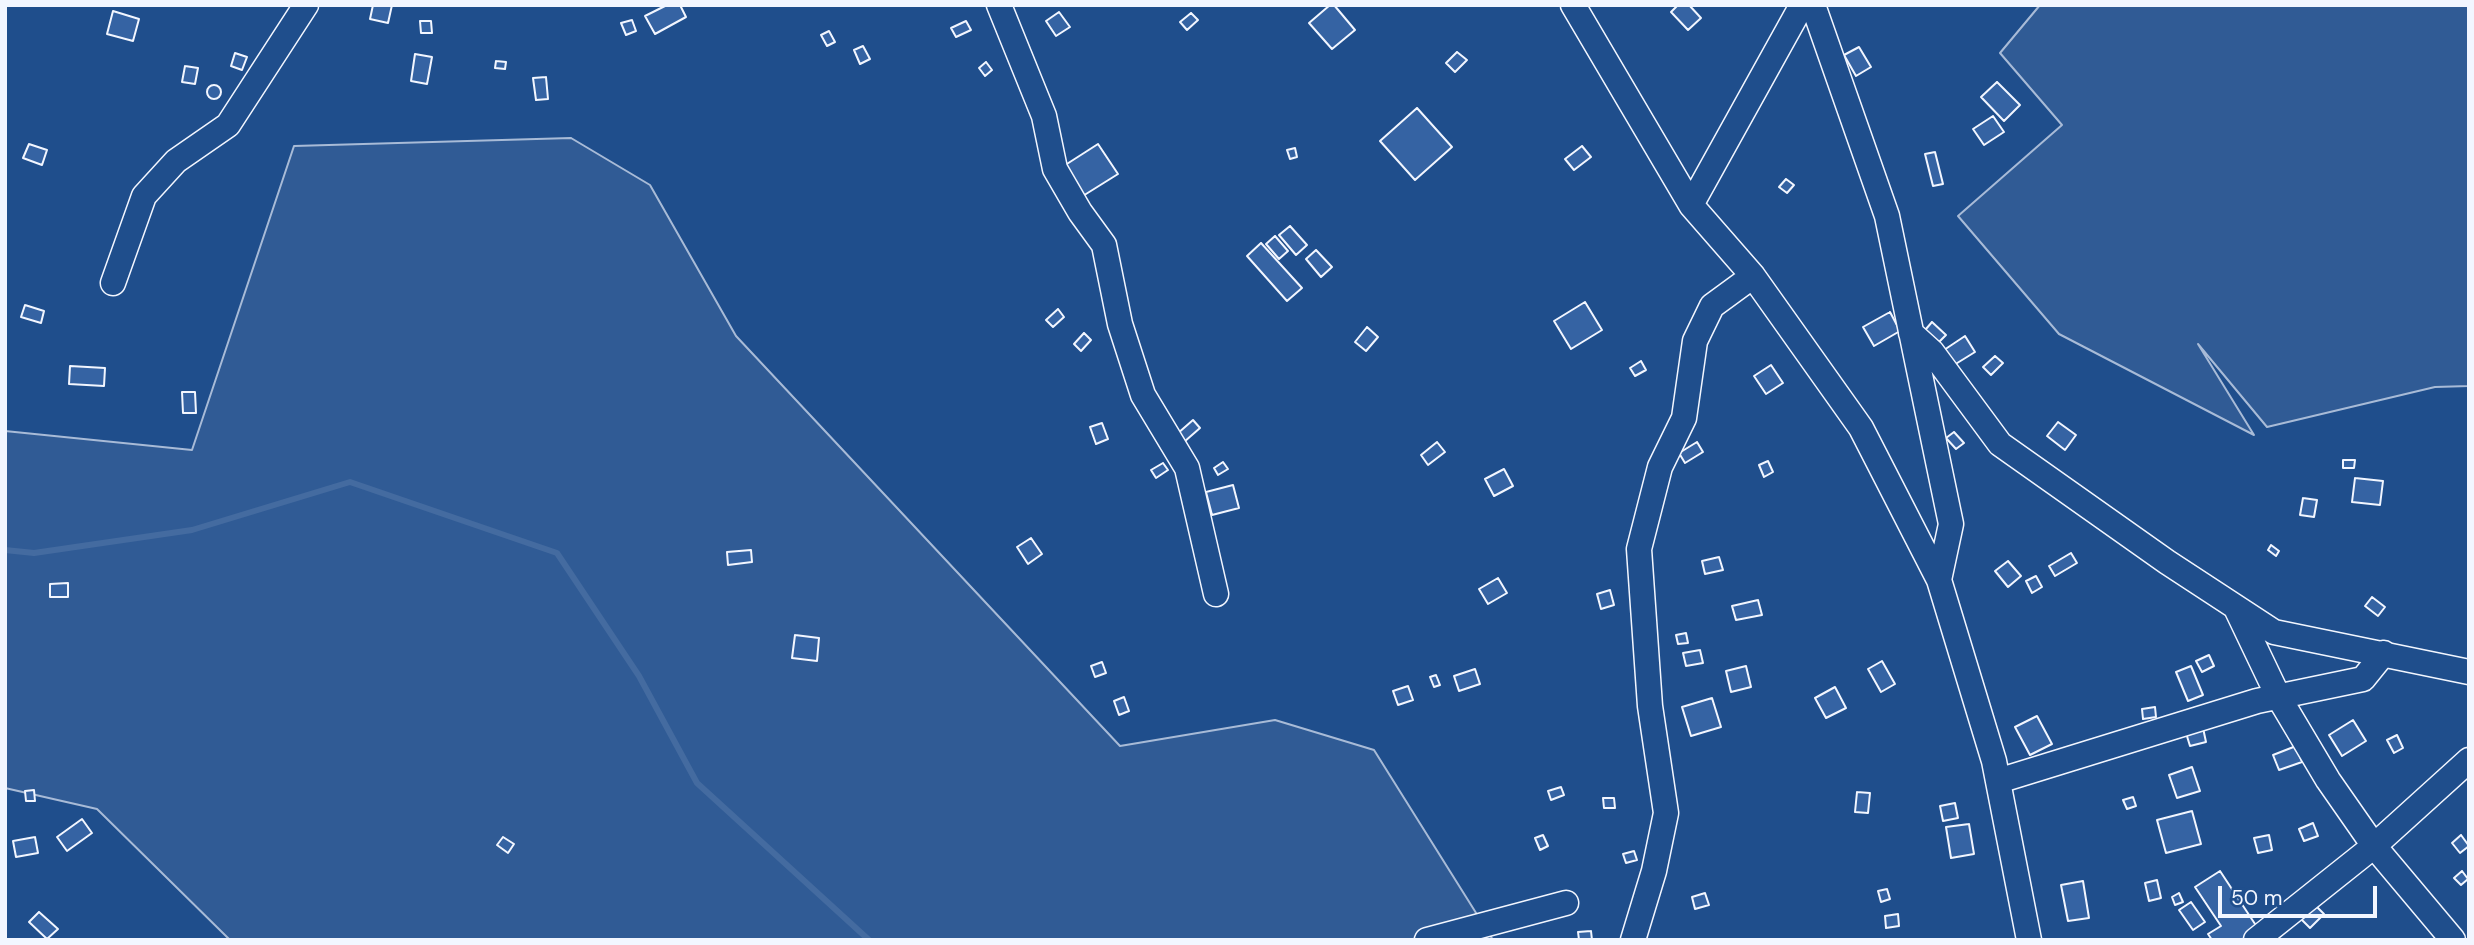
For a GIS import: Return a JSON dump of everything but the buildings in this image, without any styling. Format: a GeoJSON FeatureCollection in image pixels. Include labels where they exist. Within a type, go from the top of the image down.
{"type":"FeatureCollection","features":[{"type":"Feature","properties":{"kind":"street"},"geometry":{"type":"LineString","coordinates":[[113,283],[144,196],[176,161],[228,125],[306,5]]}},
{"type":"Feature","properties":{"kind":"street"},"geometry":{"type":"LineString","coordinates":[[999,5],[1044,116],[1055,169],[1080,212],[1104,245],[1120,324],[1143,395],[1187,468],[1216,594]]}},
{"type":"Feature","properties":{"kind":"street"},"geometry":{"type":"LineString","coordinates":[[1573,5],[1691,205],[1753,276],[1861,428],[1939,580],[1998,781],[2029,940]]}},
{"type":"Feature","properties":{"kind":"street"},"geometry":{"type":"LineString","coordinates":[[1691,205],[1802,5]]}},
{"type":"Feature","properties":{"kind":"street"},"geometry":{"type":"LineString","coordinates":[[1813,5],[1887,216],[1951,524],[1939,580]]}},
{"type":"Feature","properties":{"kind":"street"},"geometry":{"type":"LineString","coordinates":[[1633,940],[1654,871],[1666,813],[1650,706],[1639,549],[1660,467],[1684,418],[1695,341],[1712,306],[1753,276]]}},
{"type":"Feature","properties":{"kind":"street"},"geometry":{"type":"LineString","coordinates":[[1911,332],[1932,352],[2000,444],[2274,632],[2469,672]]}},
{"type":"Feature","properties":{"kind":"street"},"geometry":{"type":"LineString","coordinates":[[2236,607],[2278,696],[2328,780],[2374,846],[2453,940]]}},
{"type":"Feature","properties":{"kind":"street"},"geometry":{"type":"LineString","coordinates":[[1998,781],[2278,696],[2363,679],[2384,653]]}},
{"type":"Feature","properties":{"kind":"street"},"geometry":{"type":"LineString","coordinates":[[2256,940],[2374,846],[2469,760]]}},
{"type":"Feature","properties":{"kind":"street"},"geometry":{"type":"LineString","coordinates":[[1427,940],[1566,903]]}},
{"type":"Feature","properties":{"kind":"shaded area"},"geometry":{"type":"Polygon","coordinates":[[[2040,5],[2469,5],[2469,386],[2435,387],[2267,427],[2198,344],[2254,435],[2059,334],[1958,216],[2062,125],[2000,53],[2040,5]]]}},
{"type":"Feature","properties":{"kind":"shaded area"},"geometry":{"type":"Polygon","coordinates":[[[571,138],[650,185],[736,336],[1120,746],[1275,720],[1374,750],[1493,940],[230,940],[97,809],[5,788],[5,431],[192,450],[294,146],[571,138]]]}},
{"type":"Feature","properties":{"kind":"waterway"},"geometry":{"type":"LineString","coordinates":[[5,550],[34,553],[192,530],[350,482],[557,553],[639,676],[697,783],[869,940]]}}]}
